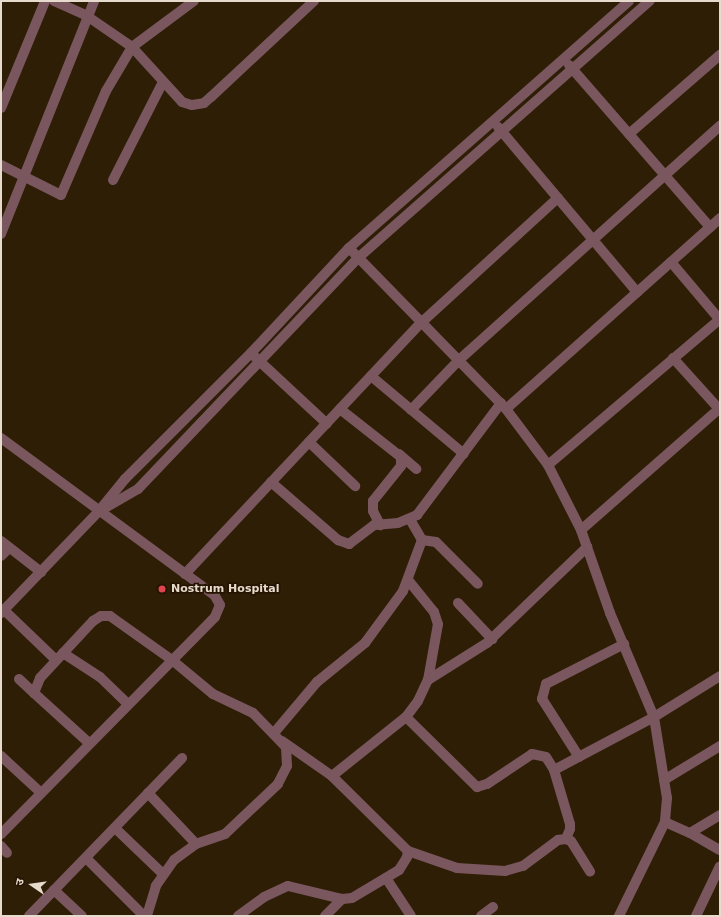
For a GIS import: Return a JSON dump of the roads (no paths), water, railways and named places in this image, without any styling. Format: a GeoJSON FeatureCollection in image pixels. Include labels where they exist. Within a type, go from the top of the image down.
{"type":"FeatureCollection","features":[{"type":"Feature","properties":{"kind":"street"},"geometry":{"type":"LineString","coordinates":[[1,108],[45,1]]}},
{"type":"Feature","properties":{"kind":"street"},"geometry":{"type":"LineString","coordinates":[[54,1],[87,16],[132,47],[182,102],[192,105],[204,103],[314,1]]}},
{"type":"Feature","properties":{"kind":"street"},"geometry":{"type":"LineString","coordinates":[[1,234],[26,177],[94,1]]}},
{"type":"Feature","properties":{"kind":"street"},"geometry":{"type":"LineString","coordinates":[[1,165],[61,195],[106,91],[132,47],[194,1]]}},
{"type":"Feature","properties":{"kind":"street"},"geometry":{"type":"LineString","coordinates":[[128,704],[100,677],[60,656],[2,612],[99,511],[125,479],[251,353],[349,248],[629,1],[637,12]]}},
{"type":"Feature","properties":{"kind":"street"},"geometry":{"type":"LineString","coordinates":[[99,511],[138,489],[358,258],[650,1]]}},
{"type":"Feature","properties":{"kind":"street"},"geometry":{"type":"LineString","coordinates":[[629,134],[720,55]]}},
{"type":"Feature","properties":{"kind":"street"},"geometry":{"type":"LineString","coordinates":[[564,58],[710,227]]}},
{"type":"Feature","properties":{"kind":"street"},"geometry":{"type":"LineString","coordinates":[[113,180],[163,82]]}},
{"type":"Feature","properties":{"kind":"street"},"geometry":{"type":"LineString","coordinates":[[493,121],[637,292]]}},
{"type":"Feature","properties":{"kind":"street"},"geometry":{"type":"LineString","coordinates":[[411,410],[459,360],[720,126]]}},
{"type":"Feature","properties":{"kind":"street"},"geometry":{"type":"LineString","coordinates":[[425,181],[434,192]]}},
{"type":"Feature","properties":{"kind":"street"},"geometry":{"type":"LineString","coordinates":[[185,574],[422,322],[558,198]]}},
{"type":"Feature","properties":{"kind":"street"},"geometry":{"type":"LineString","coordinates":[[271,482],[344,544],[353,543],[368,528],[380,524],[410,519],[425,507],[464,454],[504,406],[637,292],[720,218]]}},
{"type":"Feature","properties":{"kind":"street"},"geometry":{"type":"LineString","coordinates":[[349,248],[504,406],[548,465],[581,530],[624,644],[654,717],[668,798],[665,822],[619,916]]}},
{"type":"Feature","properties":{"kind":"street"},"geometry":{"type":"LineString","coordinates":[[548,465],[720,319],[670,262]]}},
{"type":"Feature","properties":{"kind":"street"},"geometry":{"type":"LineString","coordinates":[[251,353],[326,424]]}},
{"type":"Feature","properties":{"kind":"street"},"geometry":{"type":"LineString","coordinates":[[581,530],[720,409],[673,358]]}},
{"type":"Feature","properties":{"kind":"street"},"geometry":{"type":"LineString","coordinates":[[371,376],[464,454]]}},
{"type":"Feature","properties":{"kind":"street"},"geometry":{"type":"LineString","coordinates":[[340,410],[399,454],[416,469]]}},
{"type":"Feature","properties":{"kind":"street"},"geometry":{"type":"LineString","coordinates":[[1,438],[215,596],[220,605],[215,617],[88,743],[1,834]]}},
{"type":"Feature","properties":{"kind":"street"},"geometry":{"type":"LineString","coordinates":[[309,442],[355,486]]}},
{"type":"Feature","properties":{"kind":"street"},"geometry":{"type":"LineString","coordinates":[[380,524],[373,510],[373,501],[401,466],[402,462],[399,454]]}},
{"type":"Feature","properties":{"kind":"street"},"geometry":{"type":"LineString","coordinates":[[278,737],[317,682],[365,643],[394,604],[408,580],[422,540],[410,519]]}},
{"type":"Feature","properties":{"kind":"street"},"geometry":{"type":"LineString","coordinates":[[422,540],[436,542],[478,584]]}},
{"type":"Feature","properties":{"kind":"street"},"geometry":{"type":"LineString","coordinates":[[1,556],[5,545],[41,572]]}},
{"type":"Feature","properties":{"kind":"street"},"geometry":{"type":"LineString","coordinates":[[428,680],[474,653],[492,639],[587,547]]}},
{"type":"Feature","properties":{"kind":"street"},"geometry":{"type":"LineString","coordinates":[[332,776],[406,717],[418,701],[428,680],[438,624],[434,612],[408,580]]}},
{"type":"Feature","properties":{"kind":"street"},"geometry":{"type":"LineString","coordinates":[[458,603],[492,639]]}},
{"type":"Feature","properties":{"kind":"street"},"geometry":{"type":"LineString","coordinates":[[34,693],[40,678],[60,656],[101,616],[110,616],[172,660],[213,694],[253,713],[278,737],[310,758],[332,776],[408,851],[457,868],[505,871],[523,866],[558,840],[566,838]]}},
{"type":"Feature","properties":{"kind":"street"},"geometry":{"type":"LineString","coordinates":[[579,757],[542,699],[546,684],[624,644]]}},
{"type":"Feature","properties":{"kind":"street"},"geometry":{"type":"LineString","coordinates":[[554,770],[654,717],[720,676]]}},
{"type":"Feature","properties":{"kind":"street"},"geometry":{"type":"LineString","coordinates":[[19,679],[88,743]]}},
{"type":"Feature","properties":{"kind":"street"},"geometry":{"type":"LineString","coordinates":[[406,717],[477,787],[487,784],[532,754],[546,757],[554,770],[570,824],[566,838]]}},
{"type":"Feature","properties":{"kind":"street"},"geometry":{"type":"LineString","coordinates":[[147,916],[163,874],[174,860],[196,844],[224,834],[278,784],[284,775],[288,758],[278,737]]}},
{"type":"Feature","properties":{"kind":"street"},"geometry":{"type":"LineString","coordinates":[[664,780],[720,746]]}},
{"type":"Feature","properties":{"kind":"street"},"geometry":{"type":"LineString","coordinates":[[1,756],[40,792]]}},
{"type":"Feature","properties":{"kind":"street"},"geometry":{"type":"LineString","coordinates":[[29,916],[182,758]]}},
{"type":"Feature","properties":{"kind":"street"},"geometry":{"type":"LineString","coordinates":[[148,793],[196,844]]}},
{"type":"Feature","properties":{"kind":"street"},"geometry":{"type":"LineString","coordinates":[[690,833],[720,815]]}},
{"type":"Feature","properties":{"kind":"street"},"geometry":{"type":"LineString","coordinates":[[665,822],[690,833],[720,850]]}},
{"type":"Feature","properties":{"kind":"street"},"geometry":{"type":"LineString","coordinates":[[115,828],[163,874]]}},
{"type":"Feature","properties":{"kind":"street"},"geometry":{"type":"LineString","coordinates":[[566,838],[590,872]]}},
{"type":"Feature","properties":{"kind":"street"},"geometry":{"type":"LineString","coordinates":[[238,916],[264,897],[288,886],[299,886],[342,899],[352,898],[386,878],[405,864],[408,851]]}},
{"type":"Feature","properties":{"kind":"street"},"geometry":{"type":"LineString","coordinates":[[86,858],[144,916]]}},
{"type":"Feature","properties":{"kind":"street"},"geometry":{"type":"LineString","coordinates":[[696,916],[720,866]]}},
{"type":"Feature","properties":{"kind":"street"},"geometry":{"type":"LineString","coordinates":[[386,878],[411,916]]}},
{"type":"Feature","properties":{"kind":"street"},"geometry":{"type":"LineString","coordinates":[[54,890],[82,916]]}},
{"type":"Feature","properties":{"kind":"street"},"geometry":{"type":"LineString","coordinates":[[325,916],[342,899]]}},
{"type":"Feature","properties":{"kind":"street"},"geometry":{"type":"LineString","coordinates":[[481,916],[493,907]]}},
{"type":"Feature","properties":{"kind":"place","name":"Nostrum Hospital"},"geometry":{"type":"Point","coordinates":[162,589]}}]}
